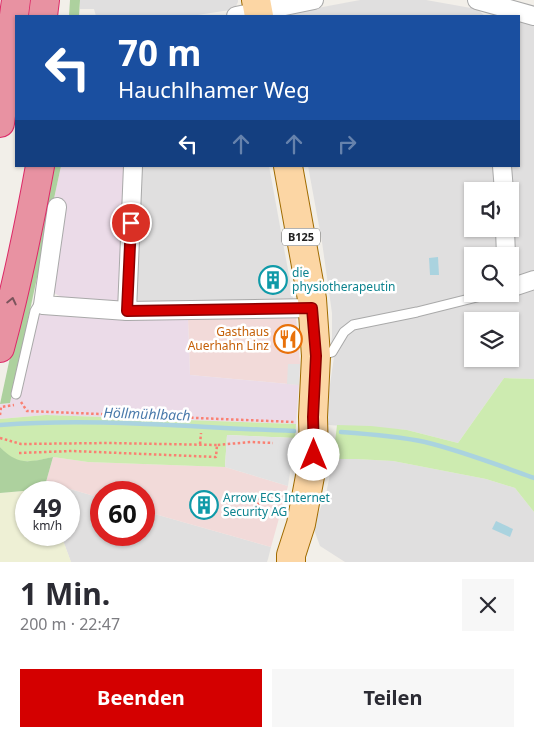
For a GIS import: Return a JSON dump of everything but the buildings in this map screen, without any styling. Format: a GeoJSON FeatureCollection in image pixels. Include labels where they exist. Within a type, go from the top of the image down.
{"type":"FeatureCollection","features":[{"type":"Feature","properties":{"kind":"highway"},"geometry":{"type":"LineString","coordinates":[[0,123],[16,0]]}},
{"type":"Feature","properties":{"kind":"highway"},"geometry":{"type":"LineString","coordinates":[[43,15],[45,0]]}},
{"type":"Feature","properties":{"kind":"highway"},"geometry":{"type":"LineString","coordinates":[[60,15],[62,0]]}},
{"type":"Feature","properties":{"kind":"highway"},"geometry":{"type":"LineString","coordinates":[[0,277],[21,167]]}},
{"type":"Feature","properties":{"kind":"highway"},"geometry":{"type":"LineString","coordinates":[[0,348],[12,305],[40,167]]}},
{"type":"Feature","properties":{"kind":"main road","name":"B125"},"geometry":{"type":"LineString","coordinates":[[288,167],[312,308],[316,356],[313,417],[314,455],[301,524],[288,560]]}},
{"type":"Feature","properties":{"kind":"street"},"geometry":{"type":"LineString","coordinates":[[252,11],[314,0]]}},
{"type":"Feature","properties":{"kind":"street"},"geometry":{"type":"LineString","coordinates":[[477,0],[499,12],[534,16]]}},
{"type":"Feature","properties":{"kind":"street"},"geometry":{"type":"LineString","coordinates":[[127,311],[133,167]]}},
{"type":"Feature","properties":{"kind":"street"},"geometry":{"type":"LineString","coordinates":[[502,167],[503,182]]}},
{"type":"Feature","properties":{"kind":"street"},"geometry":{"type":"LineString","coordinates":[[57,207],[43,305],[127,311],[312,308]]}},
{"type":"Feature","properties":{"kind":"street"},"geometry":{"type":"LineString","coordinates":[[519,285],[534,280]]}},
{"type":"Feature","properties":{"kind":"lane"},"geometry":{"type":"LineString","coordinates":[[316,356],[332,352],[344,332],[353,325],[464,300]]}},
{"type":"Feature","properties":{"kind":"lane"},"geometry":{"type":"LineString","coordinates":[[16,394],[35,311],[38,306],[43,305]]}},
{"type":"Feature","properties":{"kind":"path"},"geometry":{"type":"LineString","coordinates":[[16,394],[27,411],[300,422]]}},
{"type":"Feature","properties":{"kind":"path"},"geometry":{"type":"LineString","coordinates":[[0,415],[1,408],[12,406]]}},
{"type":"Feature","properties":{"kind":"path"},"geometry":{"type":"LineString","coordinates":[[200,445],[201,433]]}},
{"type":"Feature","properties":{"kind":"path"},"geometry":{"type":"LineString","coordinates":[[0,438],[21,444],[217,445],[273,442]]}},
{"type":"Feature","properties":{"kind":"path"},"geometry":{"type":"LineString","coordinates":[[19,453],[72,451],[216,457],[217,445]]}},
{"type":"Feature","properties":{"kind":"path"},"geometry":{"type":"LineString","coordinates":[[258,506],[262,492]]}},
{"type":"Feature","properties":{"kind":"shaded area"},"geometry":{"type":"Polygon","coordinates":[[[80,0],[238,0],[236,6],[230,10],[198,15],[96,15],[94,9],[80,9],[80,0]]]}},
{"type":"Feature","properties":{"kind":"shaded area"},"geometry":{"type":"Polygon","coordinates":[[[360,0],[426,0],[471,8],[478,10],[484,15],[291,15],[296,12],[360,0]]]}},
{"type":"Feature","properties":{"kind":"shaded area"},"geometry":{"type":"Polygon","coordinates":[[[520,18],[534,23],[534,274],[526,276],[519,273],[519,247],[511,247],[511,237],[519,237],[519,182],[509,182],[509,167],[520,167],[520,18]]]}},
{"type":"Feature","properties":{"kind":"shaded area"},"geometry":{"type":"Polygon","coordinates":[[[61,167],[128,167],[120,298],[116,302],[65,299],[54,293],[53,277],[63,201],[54,199],[61,167]]]}},
{"type":"Feature","properties":{"kind":"shaded area"},"geometry":{"type":"Polygon","coordinates":[[[140,167],[269,167],[294,303],[139,303],[135,295],[140,167]]]}},
{"type":"Feature","properties":{"kind":"shaded area"},"geometry":{"type":"Polygon","coordinates":[[[308,167],[496,167],[497,182],[464,182],[464,237],[498,237],[499,247],[464,247],[464,296],[353,322],[330,350],[332,313],[322,242],[308,167]]]}},
{"type":"Feature","properties":{"kind":"shaded area"},"geometry":{"type":"Polygon","coordinates":[[[534,284],[534,379],[504,378],[458,443],[407,430],[328,425],[326,412],[334,357],[346,335],[356,328],[467,302],[519,302],[519,290],[534,284]]]}},
{"type":"Feature","properties":{"kind":"shaded area"},"geometry":{"type":"Polygon","coordinates":[[[32,305],[43,313],[145,320],[188,319],[190,375],[299,385],[296,424],[46,415],[0,419],[0,404],[10,403],[32,305]]]}},
{"type":"Feature","properties":{"kind":"shaded area"},"geometry":{"type":"Polygon","coordinates":[[[296,316],[300,363],[299,385],[190,375],[188,319],[296,316]]]}},
{"type":"Feature","properties":{"kind":"shaded area"},"geometry":{"type":"Polygon","coordinates":[[[288,364],[300,364],[299,385],[287,384],[288,364]]]}},
{"type":"Feature","properties":{"kind":"shaded area"},"geometry":{"type":"Polygon","coordinates":[[[227,435],[295,438],[288,486],[225,467],[227,435]]]}},
{"type":"Feature","properties":{"kind":"shaded area"},"geometry":{"type":"Polygon","coordinates":[[[53,457],[88,462],[225,467],[288,486],[271,547],[155,514],[155,481],[90,481],[90,495],[80,492],[80,481],[46,481],[53,457]]]}},
{"type":"Feature","properties":{"kind":"shaded area"},"geometry":{"type":"Polygon","coordinates":[[[333,459],[393,461],[486,479],[515,488],[534,512],[534,562],[345,562],[320,546],[313,527],[326,494],[333,459]]]}},
{"type":"Feature","properties":{"kind":"shaded area"},"geometry":{"type":"Polygon","coordinates":[[[80,492],[90,495],[90,546],[155,546],[155,514],[271,547],[267,562],[71,562],[65,546],[80,546],[80,492]]]}},
{"type":"Feature","properties":{"kind":"green space"},"geometry":{"type":"Polygon","coordinates":[[[70,0],[80,0],[79,15],[69,15],[70,0]]]}},
{"type":"Feature","properties":{"kind":"green space"},"geometry":{"type":"Polygon","coordinates":[[[51,167],[61,167],[10,403],[0,404],[51,167]]]}},
{"type":"Feature","properties":{"kind":"green space"},"geometry":{"type":"Polygon","coordinates":[[[504,378],[534,379],[534,512],[515,488],[486,479],[393,461],[333,459],[337,425],[407,430],[458,443],[504,378]]]}},
{"type":"Feature","properties":{"kind":"green space"},"geometry":{"type":"Polygon","coordinates":[[[46,415],[296,424],[295,438],[227,435],[225,467],[88,462],[53,457],[35,461],[20,461],[10,458],[0,447],[0,419],[46,415]]]}},
{"type":"Feature","properties":{"kind":"green space"},"geometry":{"type":"Polygon","coordinates":[[[0,447],[18,460],[30,461],[53,457],[46,481],[15,481],[15,492],[0,493],[0,447]]]}},
{"type":"Feature","properties":{"kind":"green space"},"geometry":{"type":"Polygon","coordinates":[[[15,492],[15,546],[65,546],[71,562],[0,562],[0,493],[15,492]]]}},
{"type":"Feature","properties":{"kind":"water"},"geometry":{"type":"Polygon","coordinates":[[[438,257],[439,275],[430,275],[429,258],[438,257]]]}},
{"type":"Feature","properties":{"kind":"water"},"geometry":{"type":"Polygon","coordinates":[[[496,521],[513,529],[510,537],[492,529],[496,521]]]}},
{"type":"Feature","properties":{"kind":"waterway","name":"Höllmühlbach"},"geometry":{"type":"LineString","coordinates":[[0,425],[74,422],[294,431]]}},
{"type":"Feature","properties":{"kind":"waterway","name":"Höllmühlbach"},"geometry":{"type":"LineString","coordinates":[[341,432],[425,442],[534,478]]}},
{"type":"Feature","properties":{"kind":"place","name":"die physiotherapeutin"},"geometry":{"type":"Point","coordinates":[273,280]}},
{"type":"Feature","properties":{"kind":"place","name":"Gasthaus Auerhahn Linz"},"geometry":{"type":"Point","coordinates":[288,339]}},
{"type":"Feature","properties":{"kind":"place","name":"Arrow ECS Internet Security AG"},"geometry":{"type":"Point","coordinates":[204,505]}},
{"type":"Feature","properties":{"kind":"route"},"geometry":{"type":"LineString","coordinates":[[131,223],[127,311],[312,308],[316,356],[313,417],[314,455]]}}]}
